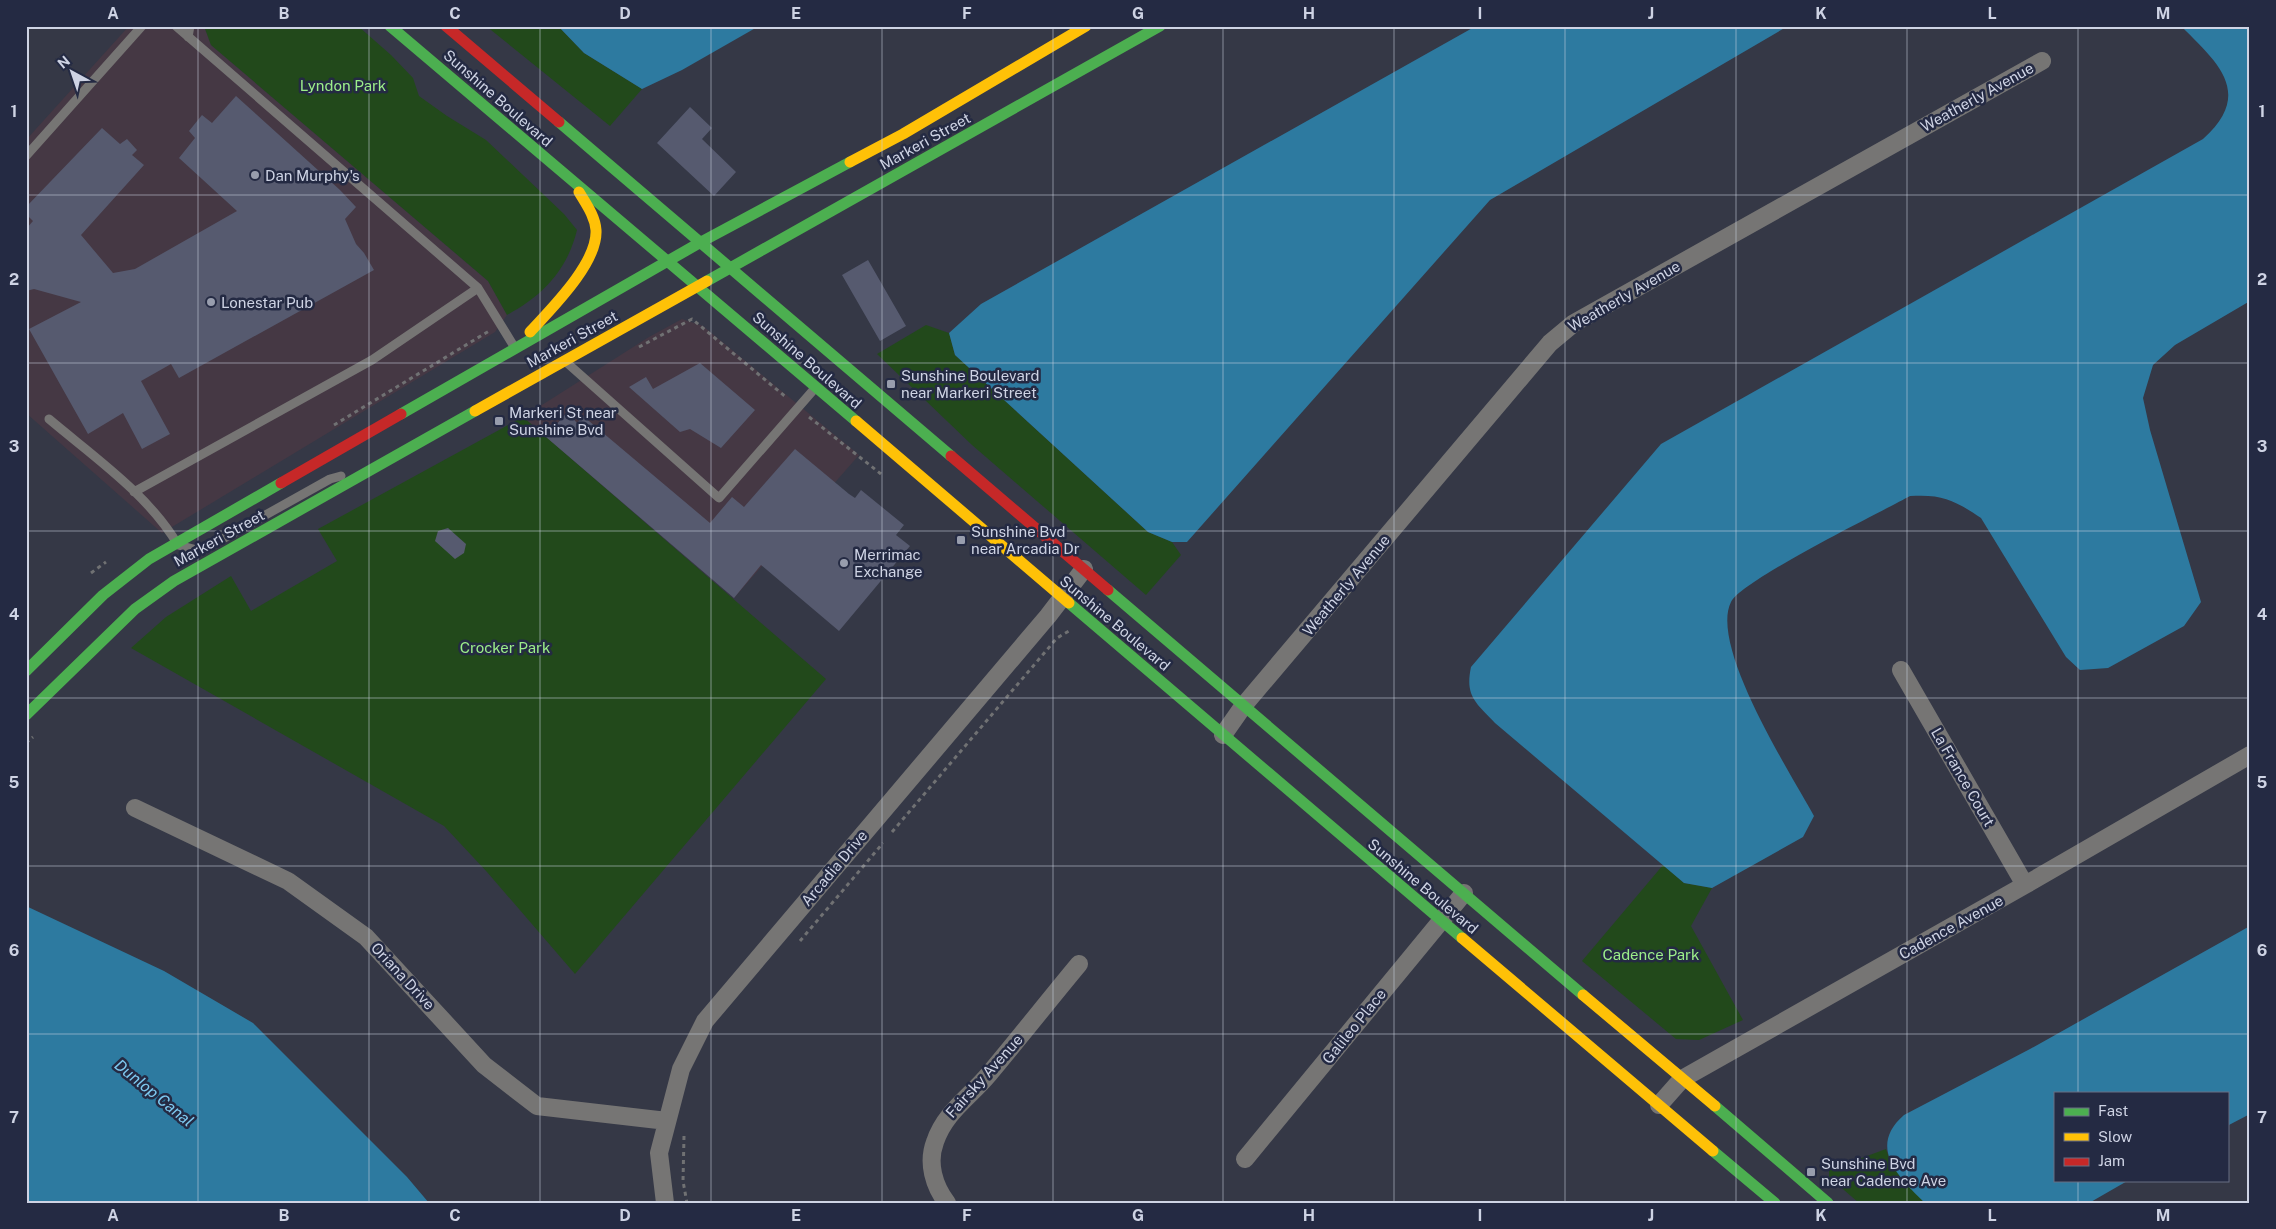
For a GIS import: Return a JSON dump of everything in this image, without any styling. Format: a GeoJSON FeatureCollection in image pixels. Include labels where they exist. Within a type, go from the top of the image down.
{"type":"FeatureCollection","features":[{"type":"Feature","properties":{"kind":"main road","name":"Sunshine Boulevard"},"geometry":{"type":"LineString","coordinates":[[390,26],[574,184],[698,285],[1062,598],[1775,1203]]}},
{"type":"Feature","properties":{"kind":"main road","name":"Sunshine Boulevard"},"geometry":{"type":"LineString","coordinates":[[446,26],[1828,1203]]}},
{"type":"Feature","properties":{"kind":"main road","name":"Markeri Street"},"geometry":{"type":"LineString","coordinates":[[26,671],[43,660],[103,594],[149,560],[701,242],[903,134],[1086,26]]}},
{"type":"Feature","properties":{"kind":"main road","name":"Markeri Street"},"geometry":{"type":"LineString","coordinates":[[26,715],[61,676],[135,609],[174,581],[1160,26]]}},
{"type":"Feature","properties":{"kind":"main road"},"geometry":{"type":"LineString","coordinates":[[515,349],[555,305],[570,284],[587,257],[596,235],[590,211],[574,184]]}},
{"type":"Feature","properties":{"kind":"street","name":"Weatherly Avenue"},"geometry":{"type":"LineString","coordinates":[[1223,735],[1244,705],[1550,342],[1574,323],[2042,61]]}},
{"type":"Feature","properties":{"kind":"street","name":"Arcadia Drive"},"geometry":{"type":"LineString","coordinates":[[665,1203],[659,1152],[681,1069],[705,1021],[1062,598],[1084,569]]}},
{"type":"Feature","properties":{"kind":"street","name":"La France Court"},"geometry":{"type":"LineString","coordinates":[[1901,670],[2025,885]]}},
{"type":"Feature","properties":{"kind":"street","name":"Cadence Avenue"},"geometry":{"type":"LineString","coordinates":[[1659,1105],[1682,1079],[2250,755]]}},
{"type":"Feature","properties":{"kind":"street","name":"Oriana Drive"},"geometry":{"type":"LineString","coordinates":[[135,808],[288,882],[366,937],[484,1065],[537,1106],[667,1121]]}},
{"type":"Feature","properties":{"kind":"street","name":"Galileo Place"},"geometry":{"type":"LineString","coordinates":[[1245,1160],[1464,892]]}},
{"type":"Feature","properties":{"kind":"street","name":"Fairsky Avenue"},"geometry":{"type":"LineString","coordinates":[[947,1203],[937,1190],[931,1160],[934,1143],[944,1119],[987,1076],[1079,964]]}},
{"type":"Feature","properties":{"kind":"lane"},"geometry":{"type":"LineString","coordinates":[[26,156],[142,26]]}},
{"type":"Feature","properties":{"kind":"lane"},"geometry":{"type":"LineString","coordinates":[[176,26],[478,288],[515,349]]}},
{"type":"Feature","properties":{"kind":"lane"},"geometry":{"type":"LineString","coordinates":[[188,37],[190,26]]}},
{"type":"Feature","properties":{"kind":"lane"},"geometry":{"type":"LineString","coordinates":[[134,492],[372,360],[478,288]]}},
{"type":"Feature","properties":{"kind":"lane"},"geometry":{"type":"LineString","coordinates":[[564,361],[718,498],[816,387]]}},
{"type":"Feature","properties":{"kind":"lane"},"geometry":{"type":"LineString","coordinates":[[49,419],[134,492],[165,523],[178,545],[201,551],[330,479],[380,465]]}},
{"type":"Feature","properties":{"kind":"path"},"geometry":{"type":"LineString","coordinates":[[633,350],[692,319],[889,480]]}},
{"type":"Feature","properties":{"kind":"path"},"geometry":{"type":"LineString","coordinates":[[891,834],[1057,638],[1066,631],[1076,632]]}},
{"type":"Feature","properties":{"kind":"path"},"geometry":{"type":"LineString","coordinates":[[26,743],[40,729]]}},
{"type":"Feature","properties":{"kind":"path"},"geometry":{"type":"LineString","coordinates":[[794,948],[885,841]]}},
{"type":"Feature","properties":{"kind":"path"},"geometry":{"type":"LineString","coordinates":[[685,1130],[683,1181],[687,1203]]}},
{"type":"Feature","properties":{"kind":"shaded area"},"geometry":{"type":"Polygon","coordinates":[[[129,26],[204,26],[211,45],[488,281],[507,315],[495,332],[162,533],[26,413],[26,140],[129,26]]]}},
{"type":"Feature","properties":{"kind":"shaded area"},"geometry":{"type":"Polygon","coordinates":[[[682,319],[703,326],[859,455],[734,598],[523,417],[649,337],[682,319]]]}},
{"type":"Feature","properties":{"kind":"green space","name":"Lyndon Park"},"geometry":{"type":"Polygon","coordinates":[[[204,26],[358,26],[391,55],[413,78],[419,96],[486,140],[564,214],[577,230],[573,245],[560,270],[542,291],[520,308],[507,315],[488,281],[211,45],[204,26]]]}},
{"type":"Feature","properties":{"kind":"green space"},"geometry":{"type":"Polygon","coordinates":[[[486,26],[558,26],[584,53],[642,89],[610,126],[486,26]]]}},
{"type":"Feature","properties":{"kind":"green space"},"geometry":{"type":"Polygon","coordinates":[[[926,325],[949,333],[955,355],[1148,532],[1172,542],[1181,555],[1146,595],[972,445],[877,354],[926,325]]]}},
{"type":"Feature","properties":{"kind":"green space","name":"Crocker Park"},"geometry":{"type":"Polygon","coordinates":[[[523,417],[826,679],[575,974],[487,872],[444,826],[131,648],[166,617],[231,576],[251,611],[337,561],[318,529],[523,417]]]}},
{"type":"Feature","properties":{"kind":"green space","name":"Cadence Park"},"geometry":{"type":"Polygon","coordinates":[[[1663,865],[1684,883],[1712,888],[1691,926],[1743,1020],[1699,1040],[1676,1039],[1582,961],[1663,865]]]}},
{"type":"Feature","properties":{"kind":"green space"},"geometry":{"type":"Polygon","coordinates":[[[1886,1149],[1891,1164],[1925,1203],[1859,1203],[1829,1177],[1829,1170],[1886,1149]]]}},
{"type":"Feature","properties":{"kind":"water"},"geometry":{"type":"Polygon","coordinates":[[[558,26],[759,26],[682,70],[642,89],[584,53],[558,26]]]}},
{"type":"Feature","properties":{"kind":"water"},"geometry":{"type":"Polygon","coordinates":[[[1476,26],[1788,26],[1490,200],[1187,542],[1172,542],[1148,532],[955,355],[949,333],[981,304],[1476,26]]]}},
{"type":"Feature","properties":{"kind":"water"},"geometry":{"type":"Polygon","coordinates":[[[2181,26],[2250,26],[2250,301],[2175,345],[2153,365],[2143,398],[2150,430],[2201,602],[2184,626],[2108,668],[2080,670],[2066,657],[1981,518],[1955,503],[1940,497],[1910,496],[1814,547],[1760,578],[1741,592],[1731,602],[1727,622],[1731,648],[1756,710],[1814,816],[1803,837],[1712,888],[1684,883],[1495,723],[1473,698],[1469,685],[1471,667],[1661,444],[2203,139],[2218,122],[2226,107],[2228,93],[2225,79],[2218,66],[2181,26]]]}},
{"type":"Feature","properties":{"kind":"water","name":"Dunlop Canal"},"geometry":{"type":"Polygon","coordinates":[[[26,906],[164,971],[253,1023],[407,1177],[429,1203],[26,1203],[26,906]]]}},
{"type":"Feature","properties":{"kind":"water"},"geometry":{"type":"Polygon","coordinates":[[[2250,926],[2250,1114],[2228,1125],[2228,1092],[2054,1092],[2054,1182],[2126,1182],[2089,1203],[1925,1203],[1897,1173],[1891,1162],[1888,1139],[1893,1127],[1904,1115],[2030,1049],[2250,926]]]}},
{"type":"Feature","properties":{"kind":"building"},"geometry":{"type":"Polygon","coordinates":[[[236,96],[340,190],[356,207],[345,219],[356,244],[374,270],[179,378],[171,364],[141,381],[170,434],[142,449],[123,413],[88,434],[29,329],[81,302],[34,289],[26,291],[26,229],[33,221],[26,214],[26,207],[102,128],[120,144],[127,139],[137,150],[132,155],[144,165],[81,235],[113,273],[135,269],[237,211],[179,158],[195,138],[189,131],[202,115],[212,123],[236,96]]]}},
{"type":"Feature","properties":{"kind":"building"},"geometry":{"type":"Polygon","coordinates":[[[690,107],[712,128],[702,139],[736,172],[714,196],[657,143],[690,107]]]}},
{"type":"Feature","properties":{"kind":"building"},"geometry":{"type":"Polygon","coordinates":[[[868,260],[906,326],[880,341],[842,275],[868,260]]]}},
{"type":"Feature","properties":{"kind":"building"},"geometry":{"type":"Polygon","coordinates":[[[700,363],[755,410],[721,448],[690,429],[680,432],[629,387],[646,377],[653,389],[700,363]]]}},
{"type":"Feature","properties":{"kind":"building"},"geometry":{"type":"Polygon","coordinates":[[[567,412],[577,423],[583,416],[710,523],[732,497],[744,507],[795,449],[849,494],[855,498],[861,490],[904,525],[896,535],[910,546],[839,631],[761,565],[734,598],[546,437],[567,412]]]}},
{"type":"Feature","properties":{"kind":"building"},"geometry":{"type":"Polygon","coordinates":[[[448,528],[466,544],[464,553],[455,559],[435,541],[438,531],[448,528]]]}},
{"type":"Feature","properties":{"kind":"traffic: fast"},"geometry":{"type":"LineString","coordinates":[[390,26],[856,421]]}},
{"type":"Feature","properties":{"kind":"traffic: fast"},"geometry":{"type":"LineString","coordinates":[[707,281],[1160,26]]}},
{"type":"Feature","properties":{"kind":"traffic: fast"},"geometry":{"type":"LineString","coordinates":[[559,122],[951,456]]}},
{"type":"Feature","properties":{"kind":"traffic: fast"},"geometry":{"type":"LineString","coordinates":[[401,414],[701,242],[850,162]]}},
{"type":"Feature","properties":{"kind":"traffic: fast"},"geometry":{"type":"LineString","coordinates":[[26,715],[135,609],[174,581],[475,411]]}},
{"type":"Feature","properties":{"kind":"traffic: fast"},"geometry":{"type":"LineString","coordinates":[[26,671],[103,595],[149,559],[281,483]]}},
{"type":"Feature","properties":{"kind":"traffic: fast"},"geometry":{"type":"LineString","coordinates":[[1108,590],[1583,995]]}},
{"type":"Feature","properties":{"kind":"traffic: fast"},"geometry":{"type":"LineString","coordinates":[[1069,603],[1462,938]]}},
{"type":"Feature","properties":{"kind":"traffic: fast"},"geometry":{"type":"LineString","coordinates":[[1715,1106],[1828,1203]]}},
{"type":"Feature","properties":{"kind":"traffic: fast"},"geometry":{"type":"LineString","coordinates":[[1713,1151],[1775,1203]]}},
{"type":"Feature","properties":{"kind":"traffic: slow"},"geometry":{"type":"LineString","coordinates":[[850,162],[903,134],[1086,26]]}},
{"type":"Feature","properties":{"kind":"traffic: slow"},"geometry":{"type":"LineString","coordinates":[[530,332],[572,285],[582,271],[595,243],[596,230],[594,220],[579,192]]}},
{"type":"Feature","properties":{"kind":"traffic: slow"},"geometry":{"type":"LineString","coordinates":[[475,411],[707,281]]}},
{"type":"Feature","properties":{"kind":"traffic: slow"},"geometry":{"type":"LineString","coordinates":[[856,421],[1069,603]]}},
{"type":"Feature","properties":{"kind":"traffic: slow"},"geometry":{"type":"LineString","coordinates":[[1462,938],[1713,1151]]}},
{"type":"Feature","properties":{"kind":"traffic: slow"},"geometry":{"type":"LineString","coordinates":[[1583,995],[1715,1106]]}},
{"type":"Feature","properties":{"kind":"traffic: jam"},"geometry":{"type":"LineString","coordinates":[[446,26],[559,122]]}},
{"type":"Feature","properties":{"kind":"traffic: jam"},"geometry":{"type":"LineString","coordinates":[[281,483],[401,414]]}},
{"type":"Feature","properties":{"kind":"traffic: jam"},"geometry":{"type":"LineString","coordinates":[[951,456],[1108,590]]}},
{"type":"Feature","properties":{"kind":"place","name":"Dan Murphy's"},"geometry":{"type":"Point","coordinates":[255,175]}},
{"type":"Feature","properties":{"kind":"place","name":"Lonestar Pub"},"geometry":{"type":"Point","coordinates":[211,302]}},
{"type":"Feature","properties":{"kind":"place","name":"Sunshine Boulevard near Markeri Street"},"geometry":{"type":"Point","coordinates":[891,384]}},
{"type":"Feature","properties":{"kind":"place","name":"Markeri St near Sunshine Bvd"},"geometry":{"type":"Point","coordinates":[499,421]}},
{"type":"Feature","properties":{"kind":"place","name":"Sunshine Bvd near Arcadia Dr"},"geometry":{"type":"Point","coordinates":[961,540]}},
{"type":"Feature","properties":{"kind":"place","name":"Merrimac Exchange"},"geometry":{"type":"Point","coordinates":[844,563]}},
{"type":"Feature","properties":{"kind":"place","name":"Sunshine Bvd near Cadence Ave"},"geometry":{"type":"Point","coordinates":[1811,1172]}}]}
